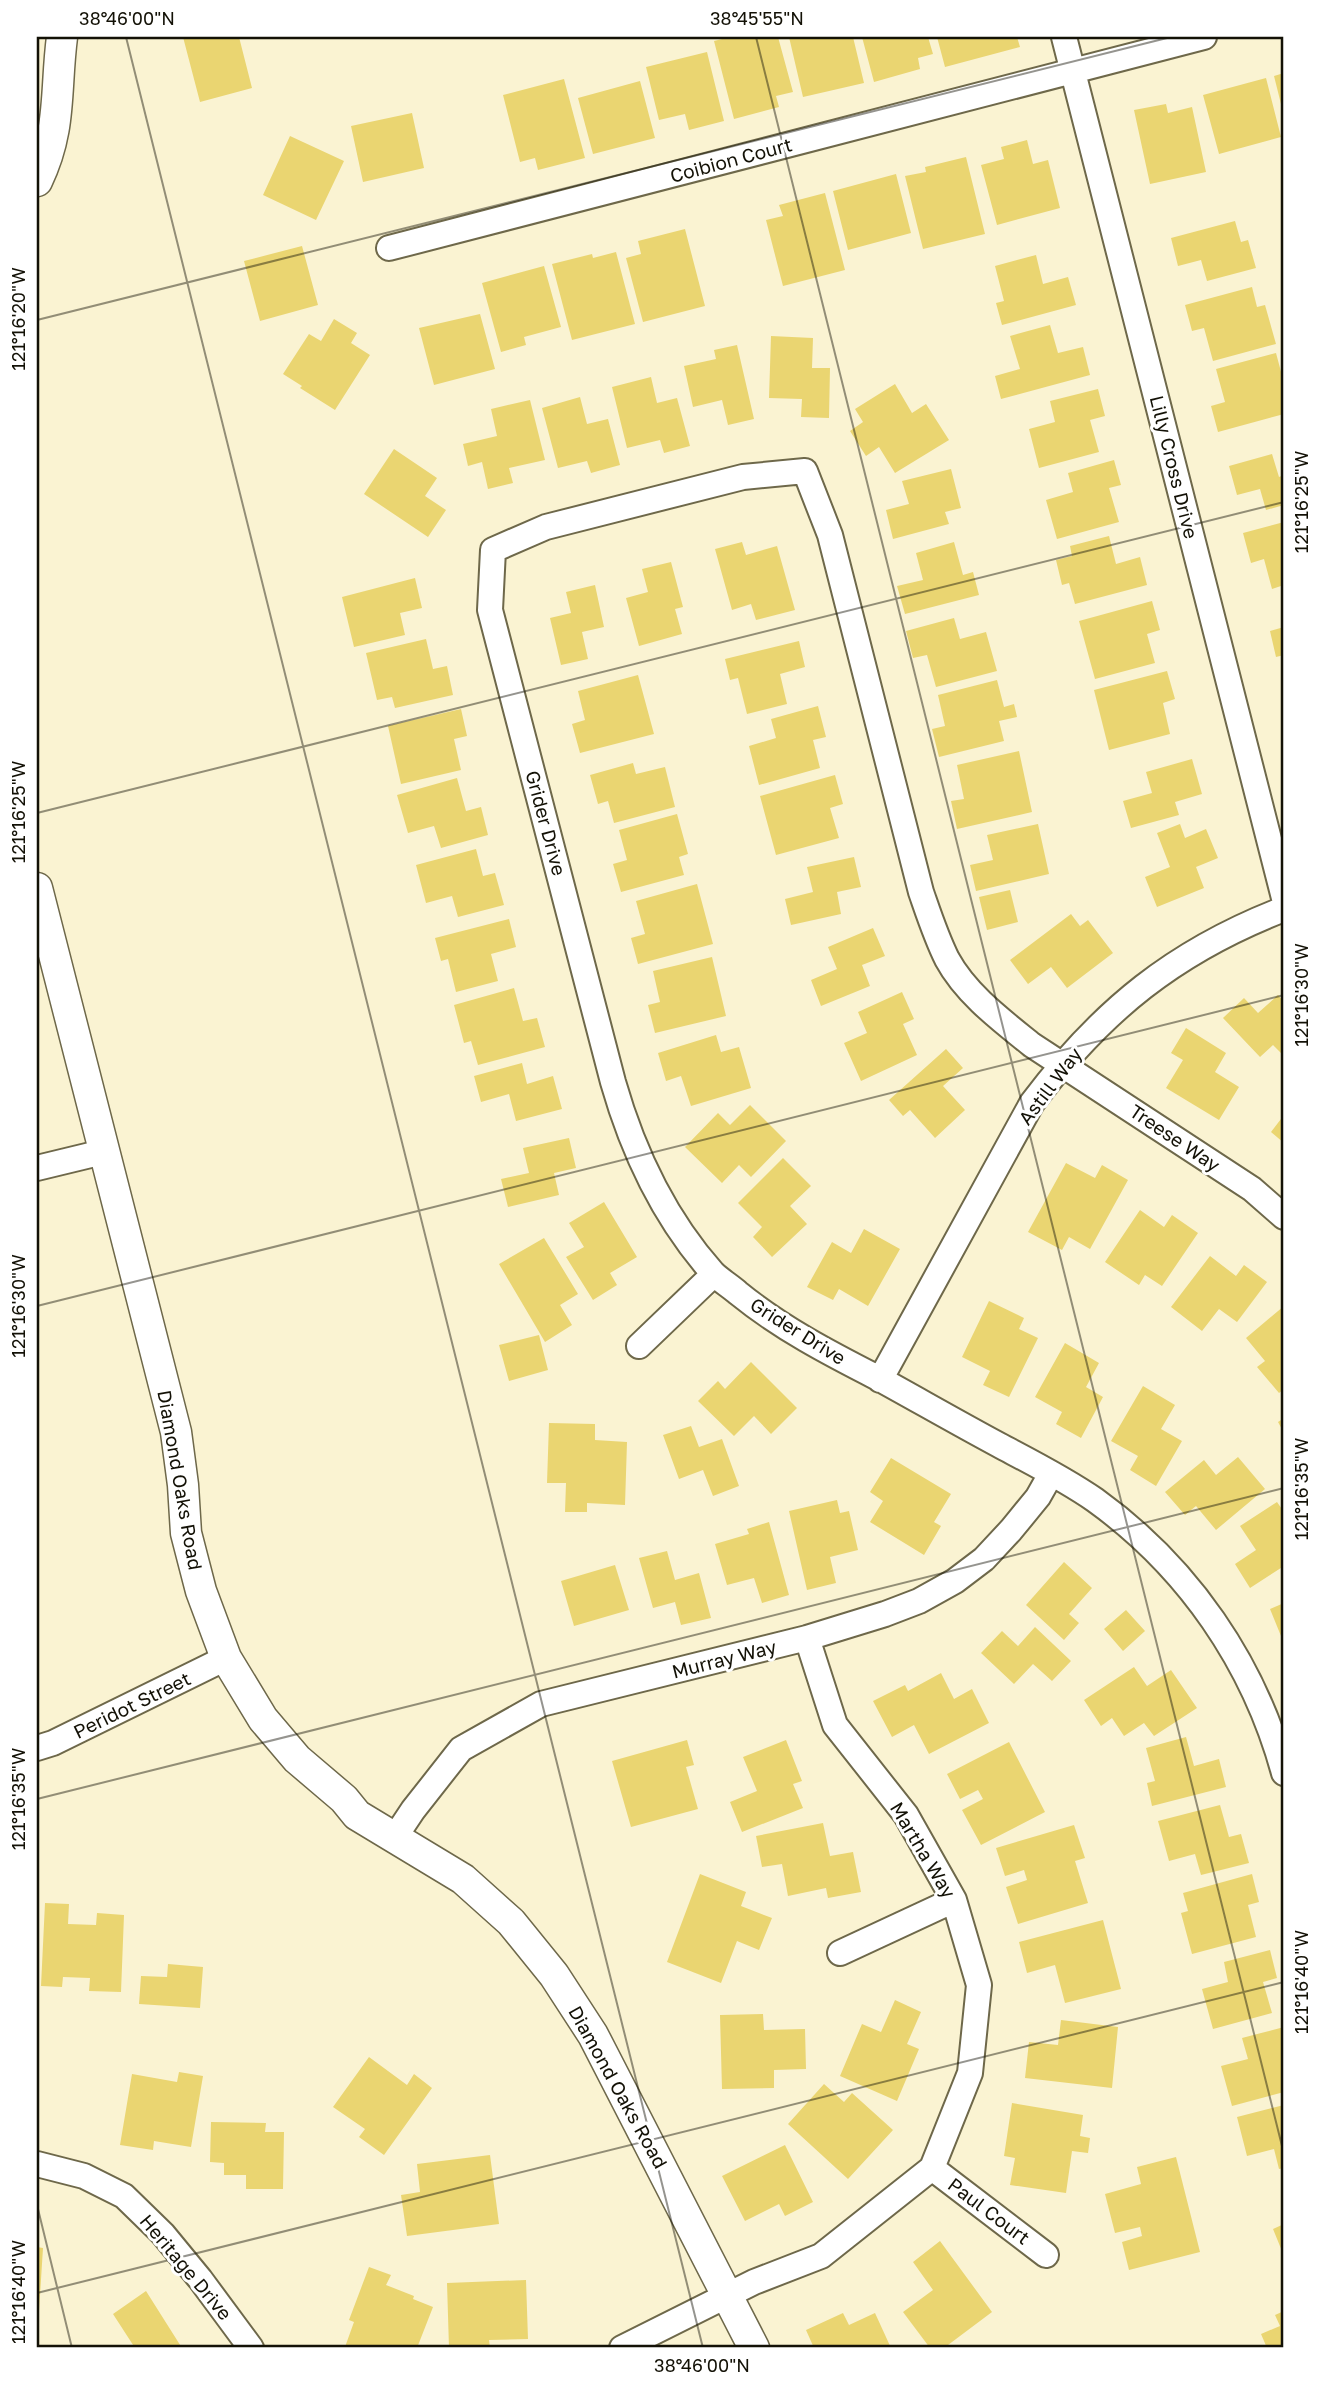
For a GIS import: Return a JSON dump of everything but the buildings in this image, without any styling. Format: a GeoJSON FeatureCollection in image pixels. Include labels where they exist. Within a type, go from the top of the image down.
{"type":"FeatureCollection","features":[{"type":"Feature","properties":{"kind":"street"},"geometry":{"type":"LineString","coordinates":[[42,37],[58,66]]}},
{"type":"Feature","properties":{"kind":"street"},"geometry":{"type":"LineString","coordinates":[[37,181],[52,143],[57,117],[58,66],[62,37]]}},
{"type":"Feature","properties":{"kind":"street","name":"Lilly Cross Drive"},"geometry":{"type":"LineString","coordinates":[[1063,37],[1284,898]]}},
{"type":"Feature","properties":{"kind":"street","name":"Coibion Court"},"geometry":{"type":"LineString","coordinates":[[389,248],[1204,37]]}},
{"type":"Feature","properties":{"kind":"street","name":"Grider Drive"},"geometry":{"type":"LineString","coordinates":[[1062,1064],[1032,1045],[973,994],[949,961],[934,932],[921,892],[830,536],[805,471],[743,477],[546,527],[493,550],[490,610],[627,1130],[651,1182],[679,1228],[714,1274],[774,1320],[808,1342],[1095,1500],[1136,1534],[1171,1567],[1206,1607],[1233,1650],[1257,1696],[1284,1773]]}},
{"type":"Feature","properties":{"kind":"street","name":"Diamond Oaks Road"},"geometry":{"type":"LineString","coordinates":[[37,888],[176,1432],[189,1545],[201,1591],[226,1658],[263,1718],[297,1759],[344,1799],[358,1815],[463,1879],[511,1922],[554,1975],[593,2035],[754,2348]]}},
{"type":"Feature","properties":{"kind":"street","name":"Astill Way"},"geometry":{"type":"LineString","coordinates":[[880,1380],[1032,1103],[1062,1064],[1115,1009],[1160,973],[1204,945],[1245,924],[1284,909]]}},
{"type":"Feature","properties":{"kind":"street","name":"Treese Way"},"geometry":{"type":"LineString","coordinates":[[1062,1064],[1252,1189],[1284,1217]]}},
{"type":"Feature","properties":{"kind":"street"},"geometry":{"type":"LineString","coordinates":[[37,1168],[103,1152]]}},
{"type":"Feature","properties":{"kind":"street"},"geometry":{"type":"LineString","coordinates":[[639,1346],[714,1274]]}},
{"type":"Feature","properties":{"kind":"street","name":"Murray Way"},"geometry":{"type":"LineString","coordinates":[[395,1837],[461,1749],[541,1704],[807,1638],[919,1601],[955,1581],[984,1559],[1012,1530],[1038,1497],[1051,1474]]}},
{"type":"Feature","properties":{"kind":"street","name":"Martha Way"},"geometry":{"type":"LineString","coordinates":[[728,2294],[821,2256],[932,2168],[970,2073],[979,1985],[954,1900],[906,1815],[835,1725],[807,1638]]}},
{"type":"Feature","properties":{"kind":"street","name":"Peridot Street"},"geometry":{"type":"LineString","coordinates":[[37,1748],[53,1743],[226,1658]]}},
{"type":"Feature","properties":{"kind":"street"},"geometry":{"type":"LineString","coordinates":[[840,1953],[954,1900]]}},
{"type":"Feature","properties":{"kind":"street","name":"Heritage Drive"},"geometry":{"type":"LineString","coordinates":[[37,2164],[84,2176],[124,2196],[163,2234],[251,2348]]}},
{"type":"Feature","properties":{"kind":"street","name":"Paul Court"},"geometry":{"type":"LineString","coordinates":[[932,2168],[1046,2255]]}},
{"type":"Feature","properties":{"kind":"street"},"geometry":{"type":"LineString","coordinates":[[622,2348],[728,2294]]}}]}
